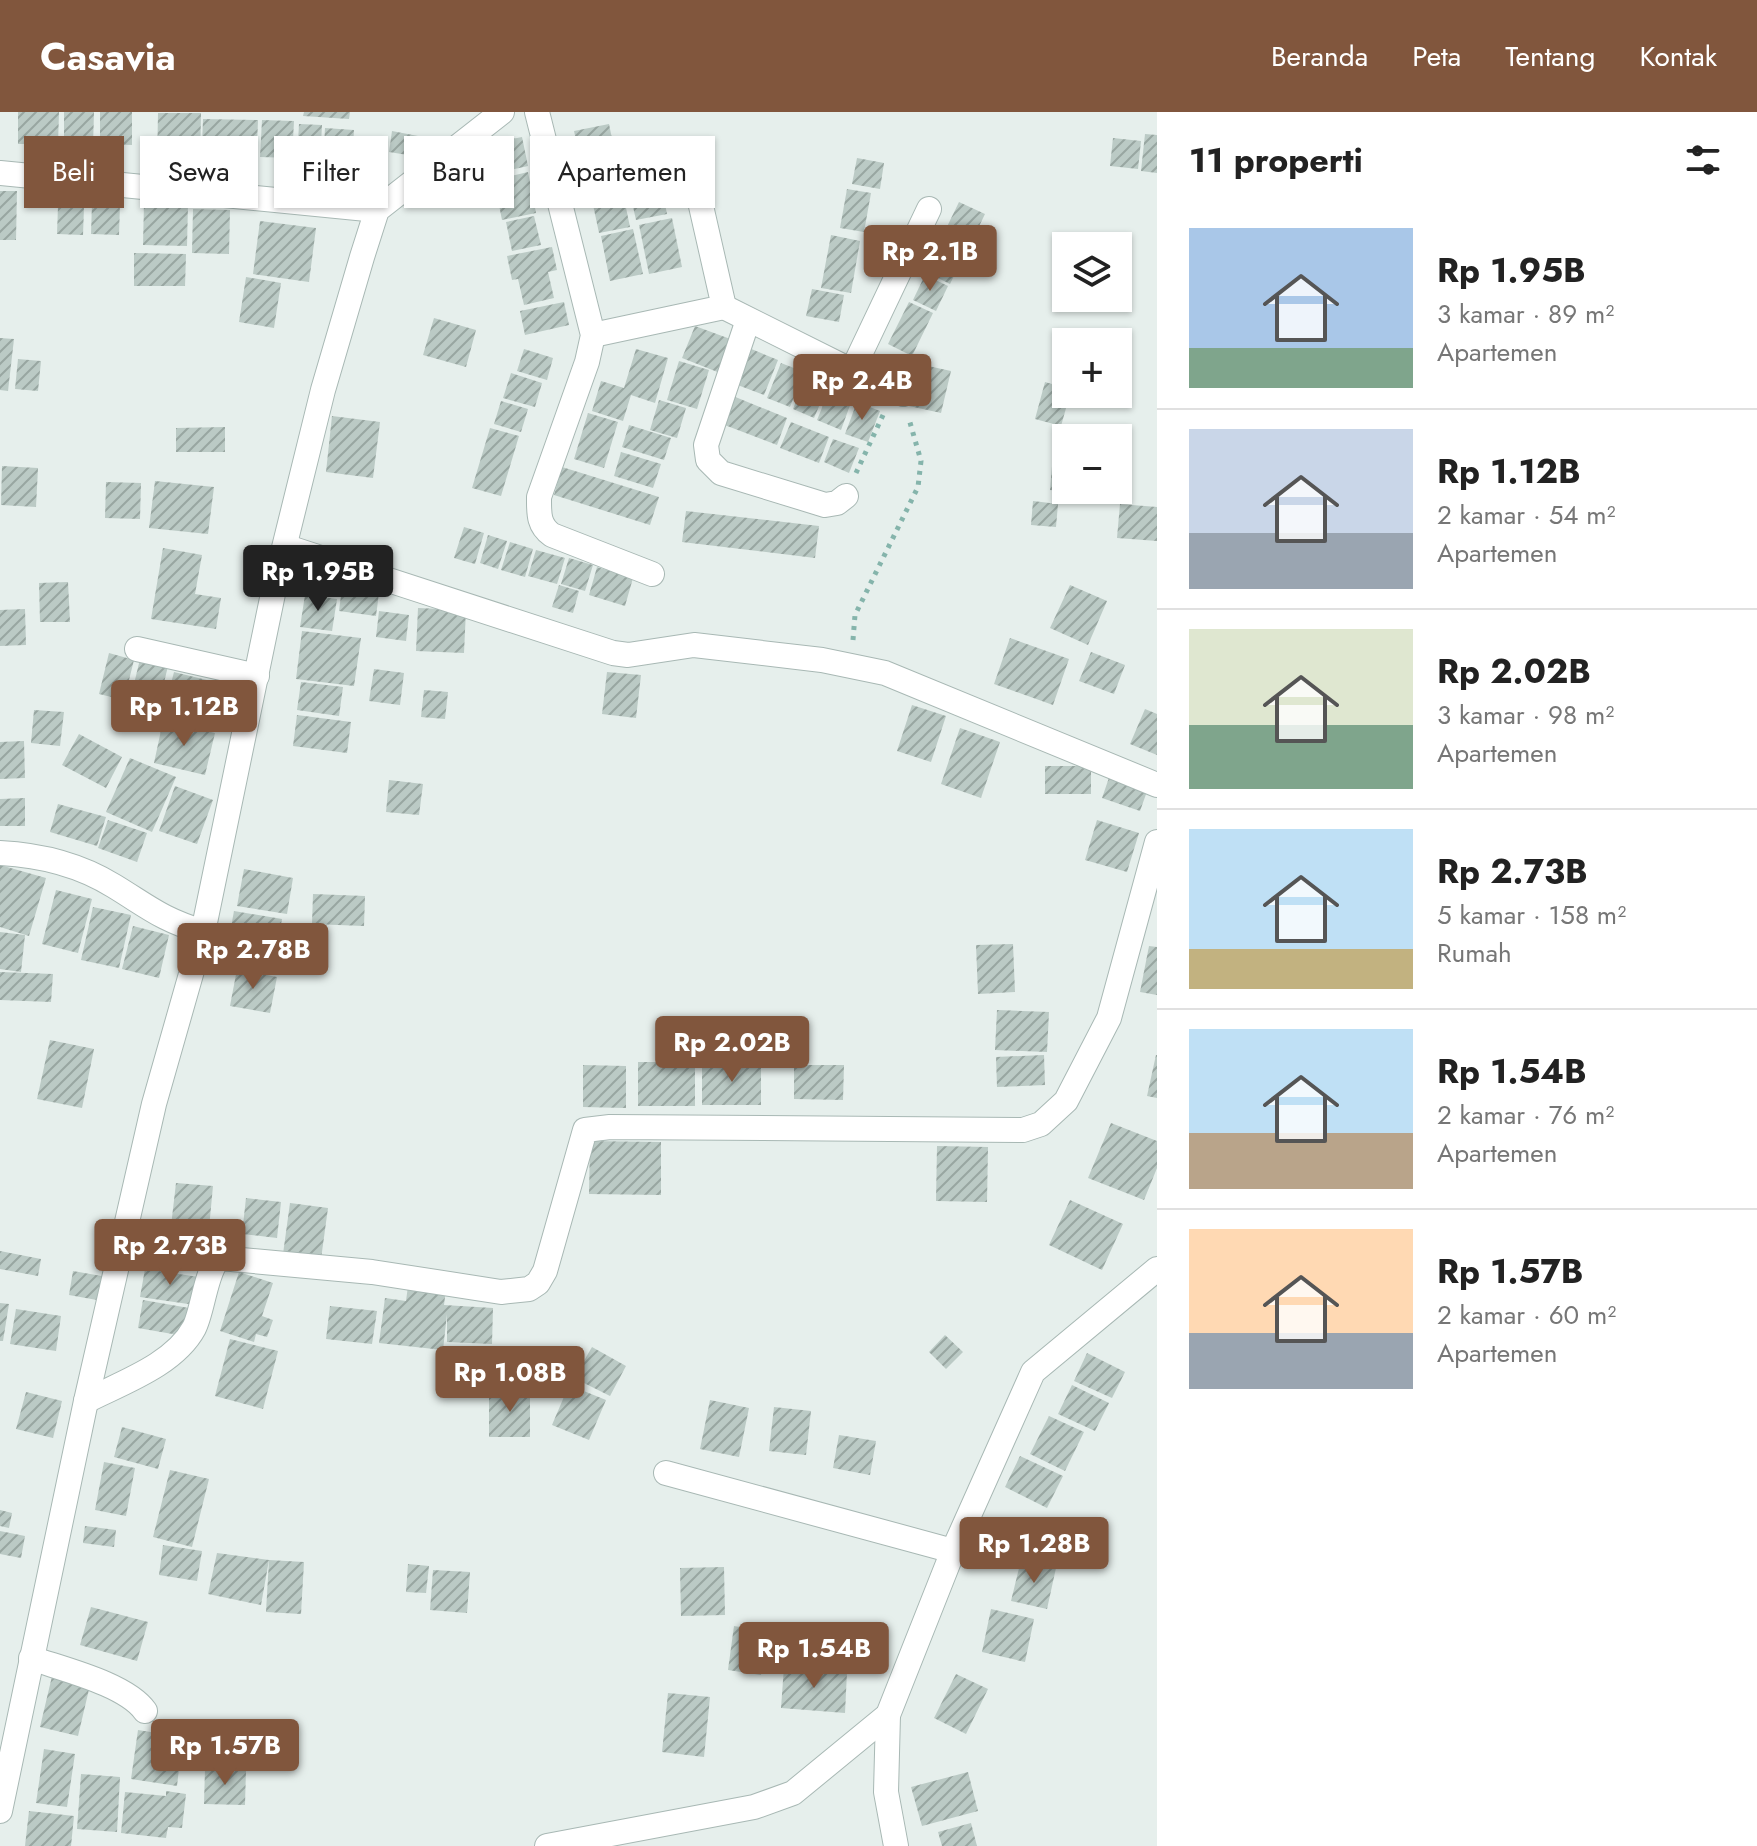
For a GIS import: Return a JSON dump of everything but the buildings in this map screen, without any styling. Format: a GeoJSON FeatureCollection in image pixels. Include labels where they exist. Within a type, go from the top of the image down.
{"type":"FeatureCollection","features":[{"type":"Feature","properties":{"kind":"street"},"geometry":{"type":"LineString","coordinates":[[0,1811],[86,1401],[154,1104],[203,932],[275,584],[287,547],[323,390],[377,210],[502,112]]}},
{"type":"Feature","properties":{"kind":"street"},"geometry":{"type":"LineString","coordinates":[[537,112],[593,335],[587,362],[539,497],[539,516],[543,529],[567,543],[652,574]]}},
{"type":"Feature","properties":{"kind":"street"},"geometry":{"type":"LineString","coordinates":[[0,173],[377,210]]}},
{"type":"Feature","properties":{"kind":"street"},"geometry":{"type":"LineString","coordinates":[[701,208],[724,307]]}},
{"type":"Feature","properties":{"kind":"street"},"geometry":{"type":"LineString","coordinates":[[852,371],[929,209]]}},
{"type":"Feature","properties":{"kind":"street"},"geometry":{"type":"LineString","coordinates":[[593,335],[724,307],[898,392]]}},
{"type":"Feature","properties":{"kind":"street"},"geometry":{"type":"LineString","coordinates":[[748,320],[706,445],[708,460],[721,473],[825,505],[837,503],[846,496]]}},
{"type":"Feature","properties":{"kind":"street"},"geometry":{"type":"LineString","coordinates":[[287,547],[613,653],[628,655],[694,645],[847,664],[885,673],[1157,785]]}},
{"type":"Feature","properties":{"kind":"street"},"geometry":{"type":"LineString","coordinates":[[137,649],[257,676]]}},
{"type":"Feature","properties":{"kind":"street"},"geometry":{"type":"LineString","coordinates":[[86,1401],[142,1372],[179,1346],[193,1329],[215,1261],[220,1258],[372,1272],[501,1292],[529,1289],[545,1271],[585,1130],[610,1127],[1023,1130],[1041,1124],[1066,1101],[1109,1018],[1157,842]]}},
{"type":"Feature","properties":{"kind":"street"},"geometry":{"type":"LineString","coordinates":[[0,853],[46,859],[81,869],[114,885],[166,920],[203,932]]}},
{"type":"Feature","properties":{"kind":"street"},"geometry":{"type":"LineString","coordinates":[[896,1846],[886,1792],[888,1715],[953,1551],[1033,1372],[1157,1269]]}},
{"type":"Feature","properties":{"kind":"street"},"geometry":{"type":"LineString","coordinates":[[666,1473],[953,1551]]}},
{"type":"Feature","properties":{"kind":"street"},"geometry":{"type":"LineString","coordinates":[[31,1658],[103,1683],[131,1698],[145,1711]]}},
{"type":"Feature","properties":{"kind":"street"},"geometry":{"type":"LineString","coordinates":[[547,1846],[754,1807],[793,1793],[888,1715]]}},
{"type":"Feature","properties":{"kind":"path"},"geometry":{"type":"LineString","coordinates":[[846,496],[898,392]]}},
{"type":"Feature","properties":{"kind":"path"},"geometry":{"type":"LineString","coordinates":[[847,664],[855,615],[921,474],[898,392]]}}]}
